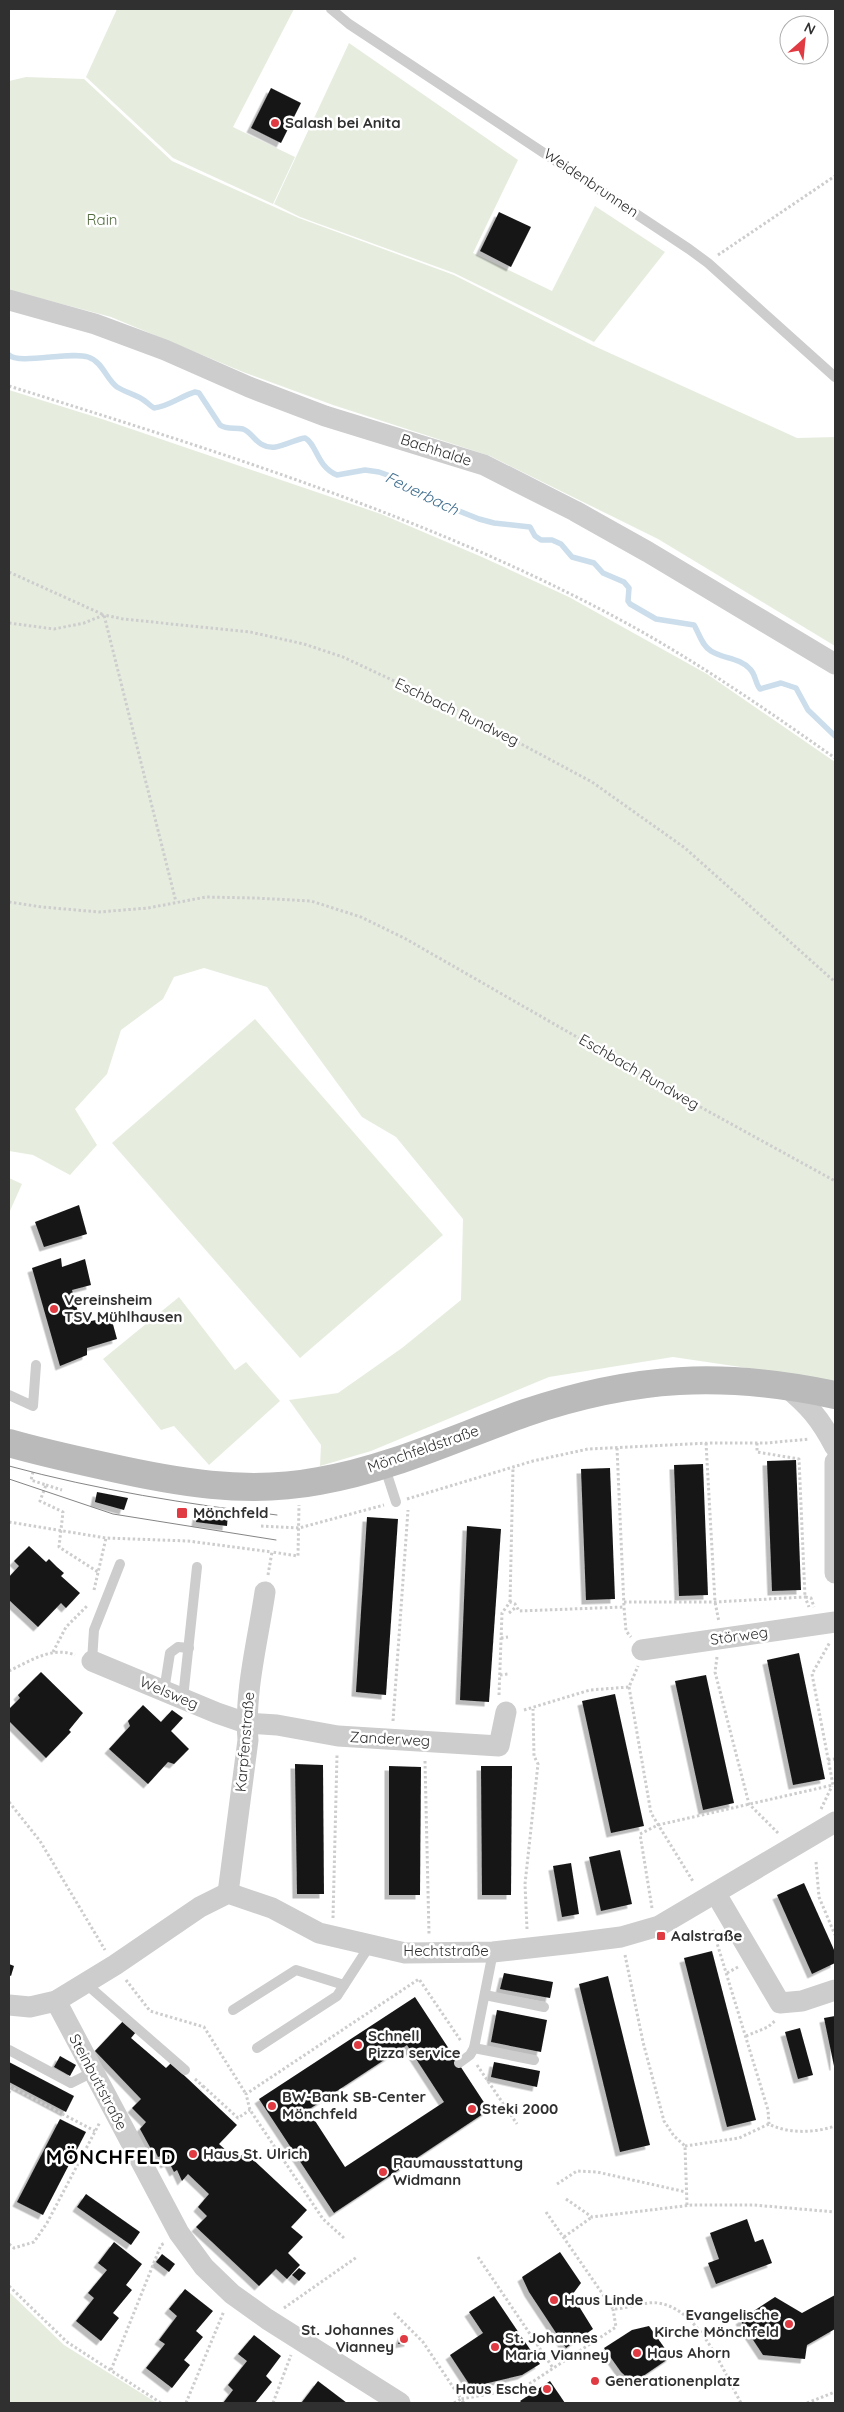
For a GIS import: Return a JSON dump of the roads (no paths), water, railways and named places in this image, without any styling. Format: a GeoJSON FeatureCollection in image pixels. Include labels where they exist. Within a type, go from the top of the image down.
{"type":"FeatureCollection","features":[{"type":"Feature","properties":{"kind":"main road","name":"Mönchfeldstraße"},"geometry":{"type":"LineString","coordinates":[[9,1443],[155,1478],[231,1488],[320,1481],[384,1464],[526,1413],[583,1396],[634,1386],[682,1379],[741,1380],[784,1385],[835,1395]]}},
{"type":"Feature","properties":{"kind":"street","name":"Bachhalde"},"geometry":{"type":"LineString","coordinates":[[9,300],[95,324],[165,350],[249,387],[325,416],[484,465],[575,511],[632,543],[835,664]]}},
{"type":"Feature","properties":{"kind":"street"},"geometry":{"type":"LineString","coordinates":[[784,1385],[809,1406],[822,1423],[835,1448]]}},
{"type":"Feature","properties":{"kind":"street"},"geometry":{"type":"LineString","coordinates":[[835,1462],[835,1573]]}},
{"type":"Feature","properties":{"kind":"street","name":"Karpfenstraße"},"geometry":{"type":"LineString","coordinates":[[228,1893],[248,1740],[246,1723],[265,1592]]}},
{"type":"Feature","properties":{"kind":"street","name":"Störweg"},"geometry":{"type":"LineString","coordinates":[[642,1650],[828,1623]]}},
{"type":"Feature","properties":{"kind":"street","name":"Welsweg"},"geometry":{"type":"LineString","coordinates":[[92,1661],[246,1723]]}},
{"type":"Feature","properties":{"kind":"street","name":"Zanderweg"},"geometry":{"type":"LineString","coordinates":[[246,1723],[277,1725],[338,1736],[500,1746],[500,1707]]}},
{"type":"Feature","properties":{"kind":"street","name":"Hechtstraße"},"geometry":{"type":"LineString","coordinates":[[228,1893],[272,1908],[318,1933],[333,1938],[405,1953],[493,1952],[621,1937],[654,1928],[710,1897],[835,1822]]}},
{"type":"Feature","properties":{"kind":"street"},"geometry":{"type":"LineString","coordinates":[[9,2006],[30,2006],[56,2000],[114,1965],[200,1907],[228,1893]]}},
{"type":"Feature","properties":{"kind":"street"},"geometry":{"type":"LineString","coordinates":[[710,1897],[780,2003],[802,2001],[835,1990]]}},
{"type":"Feature","properties":{"kind":"street","name":"Steinbuttstraße"},"geometry":{"type":"LineString","coordinates":[[56,2000],[110,2106],[179,2233],[204,2267],[232,2294],[267,2319],[400,2403]]}},
{"type":"Feature","properties":{"kind":"lane","name":"Weidenbrunnen"},"geometry":{"type":"LineString","coordinates":[[331,9],[349,24],[708,263],[835,377]]}},
{"type":"Feature","properties":{"kind":"lane"},"geometry":{"type":"LineString","coordinates":[[9,1395],[33,1406],[36,1364]]}},
{"type":"Feature","properties":{"kind":"lane"},"geometry":{"type":"LineString","coordinates":[[384,1464],[396,1502]]}},
{"type":"Feature","properties":{"kind":"lane"},"geometry":{"type":"LineString","coordinates":[[92,1661],[94,1630],[120,1564]]}},
{"type":"Feature","properties":{"kind":"lane"},"geometry":{"type":"LineString","coordinates":[[173,1694],[188,1648],[198,1567]]}},
{"type":"Feature","properties":{"kind":"lane"},"geometry":{"type":"LineString","coordinates":[[173,1694],[170,1653],[178,1647],[188,1648]]}},
{"type":"Feature","properties":{"kind":"lane"},"geometry":{"type":"LineString","coordinates":[[257,2048],[337,1996],[370,1945]]}},
{"type":"Feature","properties":{"kind":"lane"},"geometry":{"type":"LineString","coordinates":[[458,2063],[472,2052],[493,1952]]}},
{"type":"Feature","properties":{"kind":"lane"},"geometry":{"type":"LineString","coordinates":[[233,2010],[296,1970],[344,1985]]}},
{"type":"Feature","properties":{"kind":"lane"},"geometry":{"type":"LineString","coordinates":[[85,1983],[185,2070]]}},
{"type":"Feature","properties":{"kind":"lane"},"geometry":{"type":"LineString","coordinates":[[485,1995],[544,2007]]}},
{"type":"Feature","properties":{"kind":"lane"},"geometry":{"type":"LineString","coordinates":[[9,2050],[71,2083],[93,2072]]}},
{"type":"Feature","properties":{"kind":"lane"},"geometry":{"type":"LineString","coordinates":[[472,2052],[534,2060]]}},
{"type":"Feature","properties":{"kind":"waterway","name":"Feuerbach"},"geometry":{"type":"LineString","coordinates":[[9,355],[23,359],[70,356],[88,357],[101,367],[113,384],[139,397],[154,408],[164,406],[195,392],[199,393],[220,425],[243,429],[261,444],[272,447],[278,447],[305,438],[312,445],[325,466],[337,475],[365,470],[379,472],[393,477],[429,499],[479,519],[494,523],[530,527],[535,536],[541,540],[552,540],[561,544],[572,557],[594,563],[603,573],[624,582],[629,588],[628,601],[630,604],[656,619],[694,625],[708,649],[716,654],[746,665],[752,671],[760,689],[781,683],[796,688],[808,710],[835,736]]}},
{"type":"Feature","properties":{"kind":"tram line"},"geometry":{"type":"LineString","coordinates":[[9,1466],[42,1475],[142,1495],[277,1515]]}},
{"type":"Feature","properties":{"kind":"tram line"},"geometry":{"type":"LineString","coordinates":[[9,1479],[113,1514],[276,1540]]}},
{"type":"Feature","properties":{"kind":"place","name":"Salash bei Anita"},"geometry":{"type":"Point","coordinates":[275,123]}},
{"type":"Feature","properties":{"kind":"place","name":"Vereinsheim TSV Mühlhausen"},"geometry":{"type":"Point","coordinates":[54,1309]}},
{"type":"Feature","properties":{"kind":"place","name":"Mönchfeld"},"geometry":{"type":"Point","coordinates":[182,1513]}},
{"type":"Feature","properties":{"kind":"place","name":"Aalstraße"},"geometry":{"type":"Point","coordinates":[661,1936]}},
{"type":"Feature","properties":{"kind":"place","name":"Schnell Pizza service"},"geometry":{"type":"Point","coordinates":[358,2045]}},
{"type":"Feature","properties":{"kind":"place","name":"BW-Bank SB-Center Mönchfeld"},"geometry":{"type":"Point","coordinates":[272,2106]}},
{"type":"Feature","properties":{"kind":"place","name":"Steki 2000"},"geometry":{"type":"Point","coordinates":[472,2109]}},
{"type":"Feature","properties":{"kind":"place","name":"Haus St. Ulrich"},"geometry":{"type":"Point","coordinates":[193,2154]}},
{"type":"Feature","properties":{"kind":"place","name":"Raumausstattung Widmann"},"geometry":{"type":"Point","coordinates":[383,2172]}},
{"type":"Feature","properties":{"kind":"place","name":"Haus Linde"},"geometry":{"type":"Point","coordinates":[554,2300]}},
{"type":"Feature","properties":{"kind":"place","name":"Evangelische Kirche Mönchfeld"},"geometry":{"type":"Point","coordinates":[789,2324]}},
{"type":"Feature","properties":{"kind":"place","name":"St. Johannes Vianney"},"geometry":{"type":"Point","coordinates":[404,2339]}},
{"type":"Feature","properties":{"kind":"place","name":"St. Johannes Maria Vianney"},"geometry":{"type":"Point","coordinates":[495,2347]}},
{"type":"Feature","properties":{"kind":"place","name":"Haus Ahorn"},"geometry":{"type":"Point","coordinates":[637,2353]}},
{"type":"Feature","properties":{"kind":"place","name":"Generationenplatz"},"geometry":{"type":"Point","coordinates":[595,2381]}},
{"type":"Feature","properties":{"kind":"place","name":"Haus Esche"},"geometry":{"type":"Point","coordinates":[547,2389]}},
{"type":"Feature","properties":{"kind":"district","name":"MÖNCHFELD"},"geometry":{"type":"Point","coordinates":[111,2157]}},
{"type":"Feature","properties":{"kind":"park label","name":"Rain"},"geometry":{"type":"Point","coordinates":[102,220]}}]}
